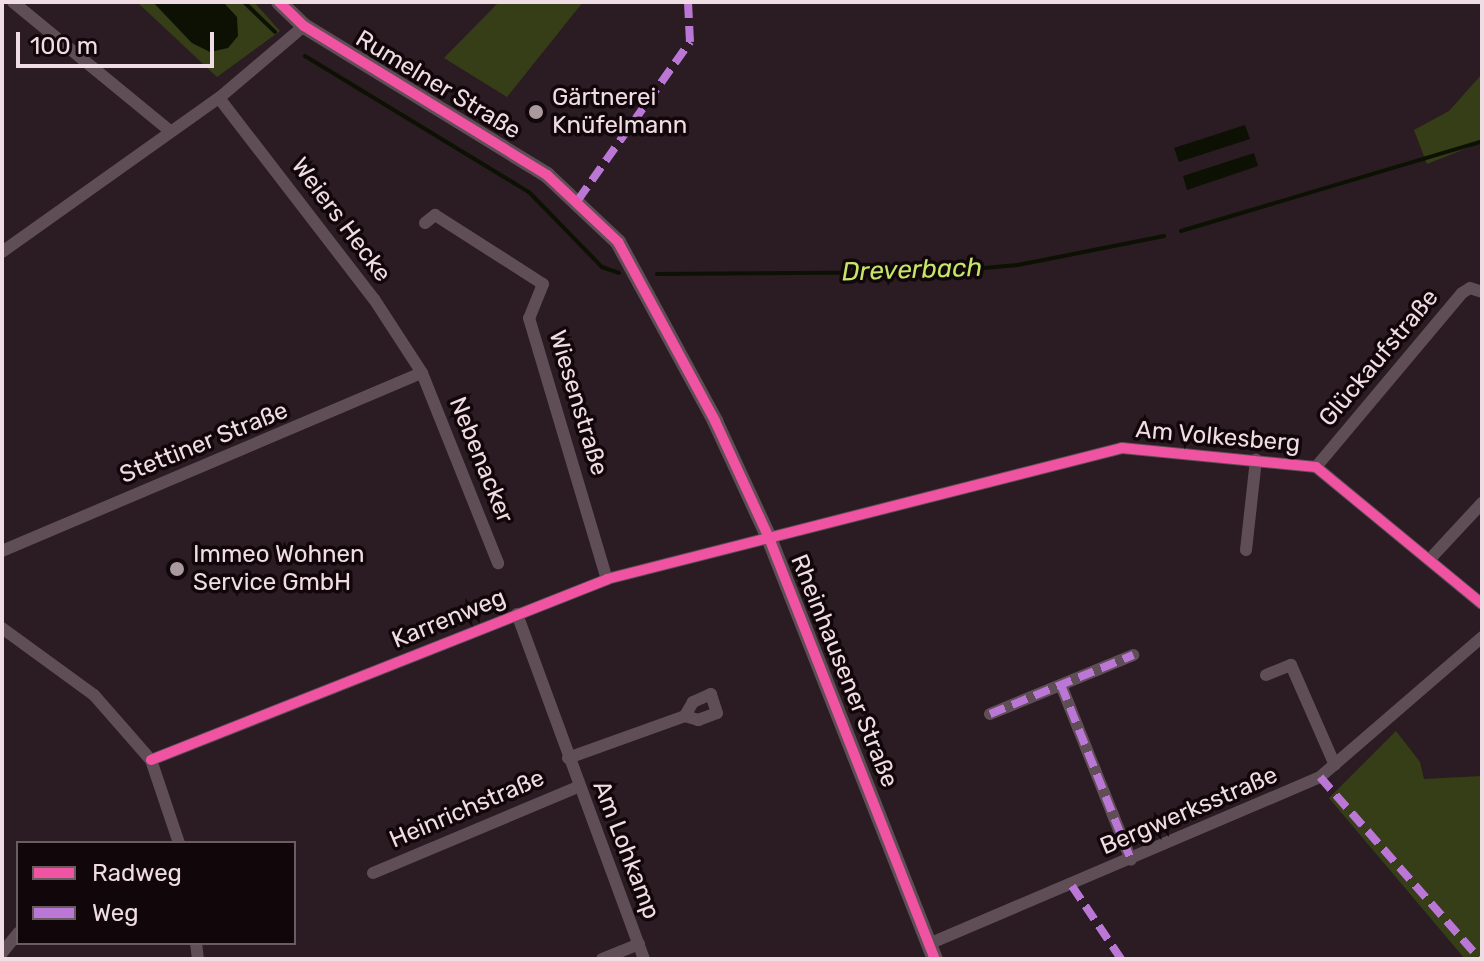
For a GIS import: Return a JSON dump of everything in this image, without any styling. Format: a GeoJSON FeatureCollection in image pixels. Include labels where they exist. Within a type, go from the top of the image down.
{"type":"FeatureCollection","features":[{"type":"Feature","properties":{"kind":"street"},"geometry":{"type":"LineString","coordinates":[[13,2],[170,131]]}},
{"type":"Feature","properties":{"kind":"street","name":"Rumelner Straße"},"geometry":{"type":"LineString","coordinates":[[279,2],[304,26],[508,150],[578,200]]}},
{"type":"Feature","properties":{"kind":"street"},"geometry":{"type":"LineString","coordinates":[[2,252],[219,98],[304,26]]}},
{"type":"Feature","properties":{"kind":"street","name":"Weiers Hecke"},"geometry":{"type":"LineString","coordinates":[[219,98],[369,292],[422,373]]}},
{"type":"Feature","properties":{"kind":"street","name":"Rheinhausener Straße"},"geometry":{"type":"LineString","coordinates":[[578,200],[618,242],[646,287],[769,538],[933,951]]}},
{"type":"Feature","properties":{"kind":"street","name":"Wiesenstraße"},"geometry":{"type":"LineString","coordinates":[[425,223],[435,215],[543,284],[529,318],[607,579]]}},
{"type":"Feature","properties":{"kind":"street","name":"Glückaufstraße"},"geometry":{"type":"LineString","coordinates":[[1316,467],[1462,293],[1470,288],[1482,292]]}},
{"type":"Feature","properties":{"kind":"street","name":"Stettiner Straße"},"geometry":{"type":"LineString","coordinates":[[2,551],[422,373]]}},
{"type":"Feature","properties":{"kind":"street","name":"Nebenacker"},"geometry":{"type":"LineString","coordinates":[[422,373],[498,563]]}},
{"type":"Feature","properties":{"kind":"street","name":"Am Volkesberg"},"geometry":{"type":"LineString","coordinates":[[769,538],[1094,452],[1150,449],[1316,467],[1482,604]]}},
{"type":"Feature","properties":{"kind":"street","name":"Am Volkesberg"},"geometry":{"type":"LineString","coordinates":[[1246,550],[1256,460]]}},
{"type":"Feature","properties":{"kind":"street"},"geometry":{"type":"LineString","coordinates":[[1429,560],[1482,503]]}},
{"type":"Feature","properties":{"kind":"street","name":"Karrenweg"},"geometry":{"type":"LineString","coordinates":[[151,760],[607,579],[769,538]]}},
{"type":"Feature","properties":{"kind":"street","name":"Am Lohkamp"},"geometry":{"type":"LineString","coordinates":[[517,614],[578,787],[644,959]]}},
{"type":"Feature","properties":{"kind":"street"},"geometry":{"type":"LineString","coordinates":[[2,628],[94,695],[151,760],[178,841]]}},
{"type":"Feature","properties":{"kind":"street","name":"Bergwerksstraße"},"geometry":{"type":"LineString","coordinates":[[933,951],[1131,860],[1293,791],[1335,765],[1482,637]]}},
{"type":"Feature","properties":{"kind":"street"},"geometry":{"type":"LineString","coordinates":[[990,714],[1133,655]]}},
{"type":"Feature","properties":{"kind":"street"},"geometry":{"type":"LineString","coordinates":[[1266,675],[1291,665],[1335,765]]}},
{"type":"Feature","properties":{"kind":"street"},"geometry":{"type":"LineString","coordinates":[[1061,685],[1131,860]]}},
{"type":"Feature","properties":{"kind":"street","name":"Am Lohkamp"},"geometry":{"type":"LineString","coordinates":[[568,758],[685,716]]}},
{"type":"Feature","properties":{"kind":"street","name":"Heinrichstraße"},"geometry":{"type":"LineString","coordinates":[[373,873],[578,787]]}},
{"type":"Feature","properties":{"kind":"street"},"geometry":{"type":"LineString","coordinates":[[2,953],[16,936]]}},
{"type":"Feature","properties":{"kind":"street"},"geometry":{"type":"LineString","coordinates":[[602,959],[639,944]]}},
{"type":"Feature","properties":{"kind":"green space"},"geometry":{"type":"Polygon","coordinates":[[[137,2],[153,2],[192,43],[236,17],[223,2],[254,2],[280,31],[217,77],[137,2]]]}},
{"type":"Feature","properties":{"kind":"green space"},"geometry":{"type":"Polygon","coordinates":[[[499,2],[583,2],[507,97],[444,58],[499,2]]]}},
{"type":"Feature","properties":{"kind":"green space"},"geometry":{"type":"Polygon","coordinates":[[[1482,74],[1482,142],[1427,164],[1414,130],[1449,111],[1482,74]]]}},
{"type":"Feature","properties":{"kind":"green space"},"geometry":{"type":"Polygon","coordinates":[[[1396,731],[1420,762],[1424,779],[1482,776],[1482,959],[1465,959],[1329,798],[1396,731]]]}},
{"type":"Feature","properties":{"kind":"shaded area"},"geometry":{"type":"Polygon","coordinates":[[[153,2],[223,2],[237,17],[238,36],[228,48],[210,52],[192,43],[153,2]]]}},
{"type":"Feature","properties":{"kind":"shaded area"},"geometry":{"type":"Polygon","coordinates":[[[1245,125],[1250,139],[1179,162],[1174,148],[1245,125]]]}},
{"type":"Feature","properties":{"kind":"shaded area"},"geometry":{"type":"Polygon","coordinates":[[[1254,153],[1258,166],[1187,190],[1183,176],[1254,153]]]}},
{"type":"Feature","properties":{"kind":"waterway","name":"Dreverbach"},"geometry":{"type":"LineString","coordinates":[[244,2],[275,32]]}},
{"type":"Feature","properties":{"kind":"waterway","name":"Dreverbach"},"geometry":{"type":"LineString","coordinates":[[305,56],[529,192],[602,267],[619,273]]}},
{"type":"Feature","properties":{"kind":"waterway","name":"Dreverbach"},"geometry":{"type":"LineString","coordinates":[[1181,231],[1482,141]]}},
{"type":"Feature","properties":{"kind":"waterway","name":"Dreverbach"},"geometry":{"type":"LineString","coordinates":[[657,274],[939,272],[1018,265],[1164,236]]}},
{"type":"Feature","properties":{"kind":"marked path"},"geometry":{"type":"LineString","coordinates":[[578,200],[690,42],[688,2]]}},
{"type":"Feature","properties":{"kind":"marked path"},"geometry":{"type":"LineString","coordinates":[[990,714],[1133,655]]}},
{"type":"Feature","properties":{"kind":"marked path"},"geometry":{"type":"LineString","coordinates":[[1061,685],[1131,860]]}},
{"type":"Feature","properties":{"kind":"marked path"},"geometry":{"type":"LineString","coordinates":[[1320,777],[1480,959]]}},
{"type":"Feature","properties":{"kind":"marked path"},"geometry":{"type":"LineString","coordinates":[[1072,886],[1121,959]]}},
{"type":"Feature","properties":{"kind":"cycle path"},"geometry":{"type":"LineString","coordinates":[[279,2],[304,26],[547,175],[618,242],[715,421],[769,538],[935,959]]}},
{"type":"Feature","properties":{"kind":"cycle path"},"geometry":{"type":"LineString","coordinates":[[151,760],[607,579],[1122,448],[1316,467],[1482,604]]}},
{"type":"Feature","properties":{"kind":"place","name":"Gärtnerei Knüfelmann"},"geometry":{"type":"Point","coordinates":[536,112]}},
{"type":"Feature","properties":{"kind":"place","name":"Immeo Wohnen Service GmbH"},"geometry":{"type":"Point","coordinates":[177,569]}}]}
